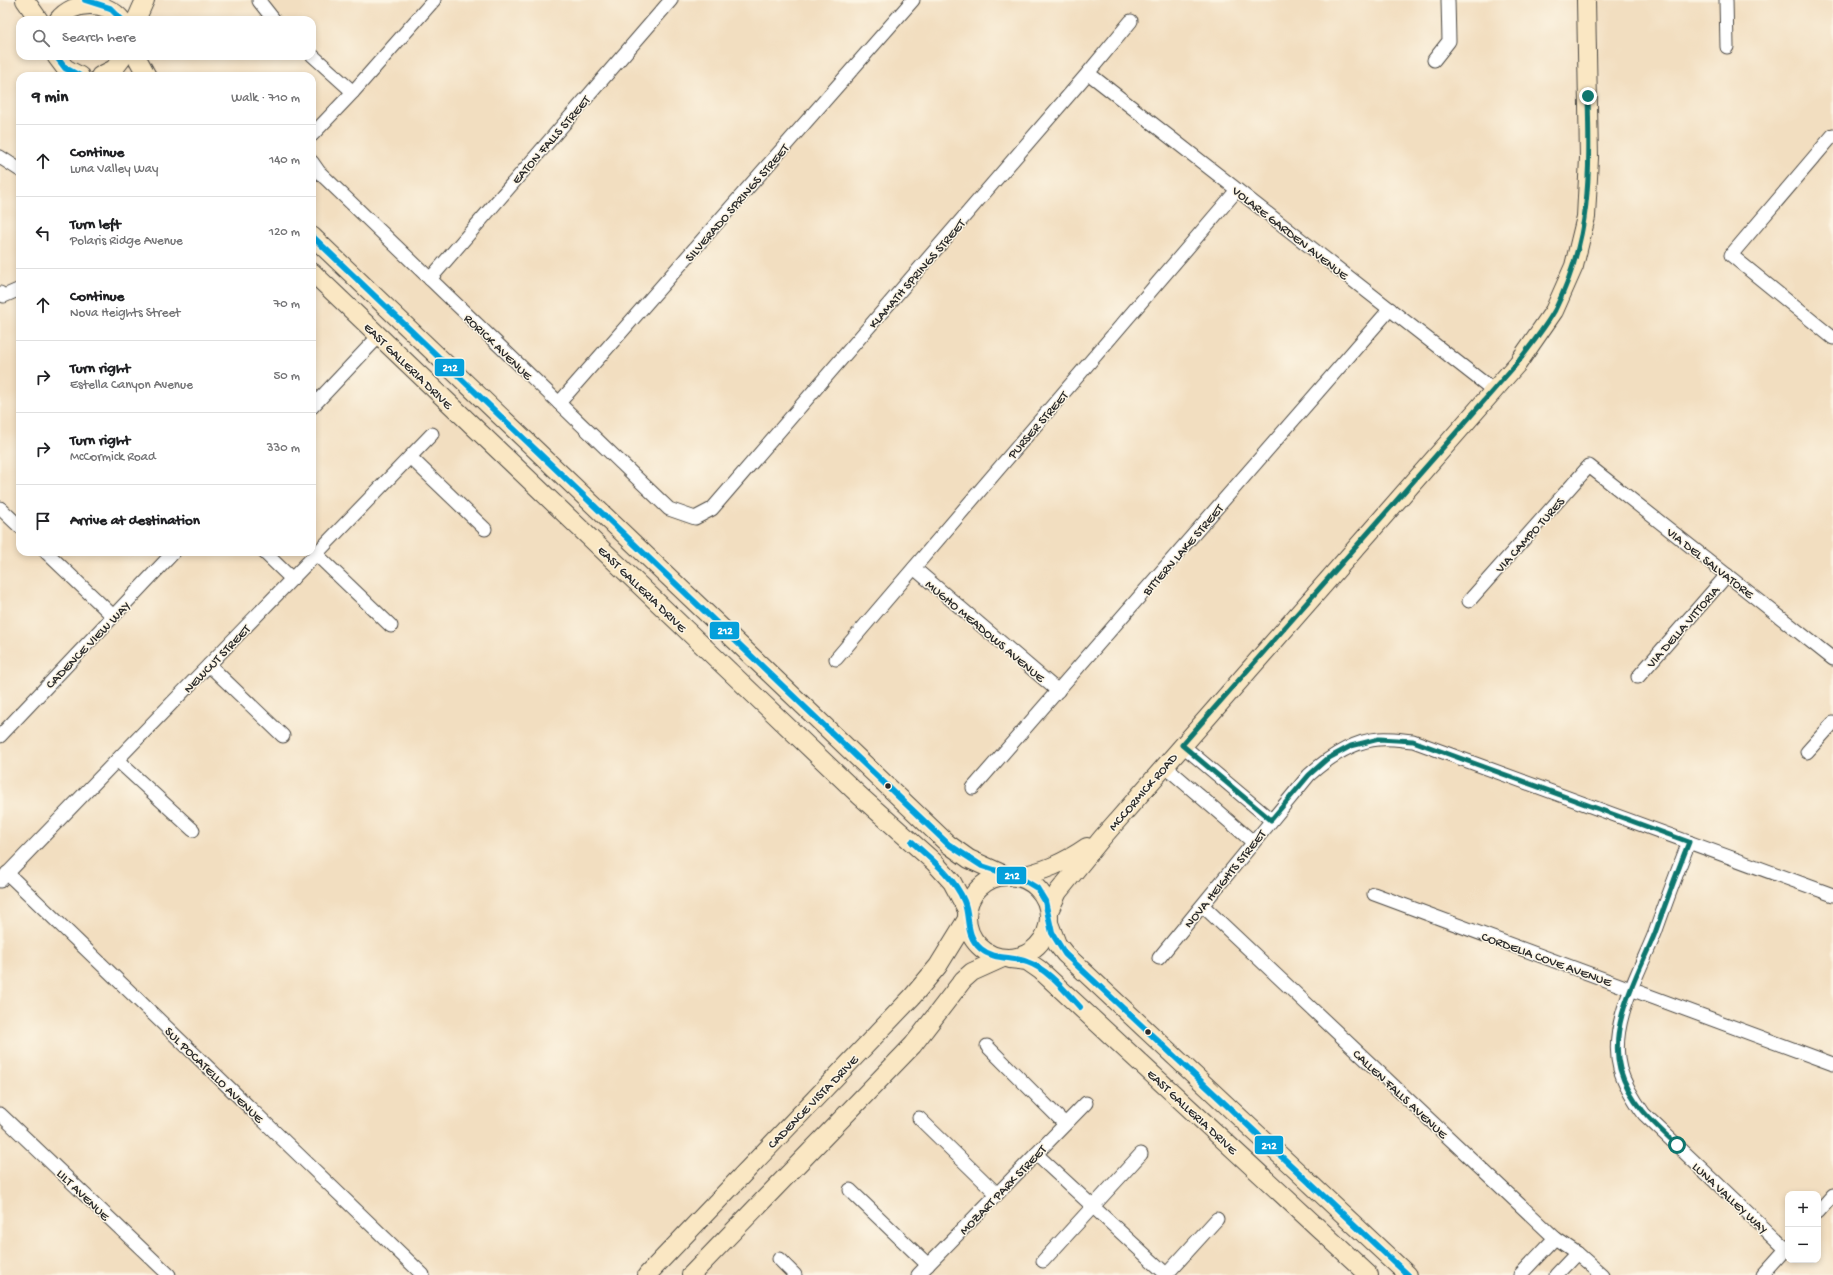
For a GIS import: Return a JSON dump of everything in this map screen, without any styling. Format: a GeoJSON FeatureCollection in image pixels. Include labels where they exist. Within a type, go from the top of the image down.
{"type":"FeatureCollection","features":[{"type":"Feature","properties":{"kind":"main road"},"geometry":{"type":"LineString","coordinates":[[25,0],[36,16]]}},
{"type":"Feature","properties":{"kind":"main road"},"geometry":{"type":"LineString","coordinates":[[138,16],[144,0]]}},
{"type":"Feature","properties":{"kind":"main road","name":"MCCORMICK ROAD"},"geometry":{"type":"LineString","coordinates":[[1049,917],[1058,892],[1102,838],[1518,362],[1554,311],[1574,266],[1586,217],[1589,158],[1586,0]]}},
{"type":"Feature","properties":{"kind":"main road"},"geometry":{"type":"LineString","coordinates":[[62,16],[70,7],[91,1],[110,8],[118,16]]}},
{"type":"Feature","properties":{"kind":"main road"},"geometry":{"type":"LineString","coordinates":[[59,60],[65,68],[72,72]]}},
{"type":"Feature","properties":{"kind":"main road"},"geometry":{"type":"LineString","coordinates":[[108,72],[114,69],[121,60]]}},
{"type":"Feature","properties":{"kind":"main road"},"geometry":{"type":"LineString","coordinates":[[138,60],[145,72]]}},
{"type":"Feature","properties":{"kind":"main road","name":"EAST GALLERIA DRIVE"},"geometry":{"type":"LineString","coordinates":[[316,240],[943,839],[969,860],[1011,877]]}},
{"type":"Feature","properties":{"kind":"main road","name":"EAST GALLERIA DRIVE"},"geometry":{"type":"LineString","coordinates":[[316,276],[849,786],[934,862],[952,882],[967,915]]}},
{"type":"Feature","properties":{"kind":"main road","name":"MCCORMICK ROAD"},"geometry":{"type":"LineString","coordinates":[[1011,877],[1045,871],[1058,865],[1102,838]]}},
{"type":"Feature","properties":{"kind":"main road"},"geometry":{"type":"LineString","coordinates":[[691,1275],[913,1046],[963,980],[972,972],[1007,958],[1025,955],[1035,949],[1042,940],[1049,917],[1045,899],[1036,888],[1023,879],[1011,877],[992,879],[984,883],[973,895],[967,915],[968,928],[975,943],[989,954],[1007,958]]}},
{"type":"Feature","properties":{"kind":"main road","name":"CADENCE VISTA DRIVE"},"geometry":{"type":"LineString","coordinates":[[647,1275],[912,997],[938,966],[967,915]]}},
{"type":"Feature","properties":{"kind":"main road","name":"EAST GALLERIA DRIVE"},"geometry":{"type":"LineString","coordinates":[[1049,917],[1057,944],[1065,954],[1408,1275]]}},
{"type":"Feature","properties":{"kind":"main road","name":"EAST GALLERIA DRIVE"},"geometry":{"type":"LineString","coordinates":[[1007,958],[1021,960],[1037,966],[1369,1275]]}},
{"type":"Feature","properties":{"kind":"street"},"geometry":{"type":"LineString","coordinates":[[316,131],[353,92],[434,0]]}},
{"type":"Feature","properties":{"kind":"street","name":"EATON FALLS STREET"},"geometry":{"type":"LineString","coordinates":[[430,279],[671,0]]}},
{"type":"Feature","properties":{"kind":"street","name":"SILVERADO SPRINGS STREET"},"geometry":{"type":"LineString","coordinates":[[559,403],[913,0]]}},
{"type":"Feature","properties":{"kind":"street"},"geometry":{"type":"LineString","coordinates":[[1434,60],[1449,41],[1448,0]]}},
{"type":"Feature","properties":{"kind":"street"},"geometry":{"type":"LineString","coordinates":[[1726,0],[1727,47]]}},
{"type":"Feature","properties":{"kind":"street"},"geometry":{"type":"LineString","coordinates":[[259,1],[271,16]]}},
{"type":"Feature","properties":{"kind":"street","name":"KLAMATH SPRINGS STREET"},"geometry":{"type":"LineString","coordinates":[[695,518],[712,509],[1088,73],[1131,21]]}},
{"type":"Feature","properties":{"kind":"street"},"geometry":{"type":"LineString","coordinates":[[316,59],[353,92]]}},
{"type":"Feature","properties":{"kind":"street","name":"VOLARE GARDEN AVENUE"},"geometry":{"type":"LineString","coordinates":[[1088,73],[1493,390]]}},
{"type":"Feature","properties":{"kind":"street"},"geometry":{"type":"LineString","coordinates":[[1833,135],[1731,255],[1833,338]]}},
{"type":"Feature","properties":{"kind":"street"},"geometry":{"type":"LineString","coordinates":[[0,157],[16,167]]}},
{"type":"Feature","properties":{"kind":"street","name":"RORICK AVENUE"},"geometry":{"type":"LineString","coordinates":[[316,168],[669,509],[695,518]]}},
{"type":"Feature","properties":{"kind":"street","name":"PURSER STREET"},"geometry":{"type":"LineString","coordinates":[[836,659],[1237,190]]}},
{"type":"Feature","properties":{"kind":"street"},"geometry":{"type":"LineString","coordinates":[[2,295],[16,290]]}},
{"type":"Feature","properties":{"kind":"street","name":"BITTERN LAKE STREET"},"geometry":{"type":"LineString","coordinates":[[973,788],[1390,309]]}},
{"type":"Feature","properties":{"kind":"street"},"geometry":{"type":"LineString","coordinates":[[316,403],[379,336]]}},
{"type":"Feature","properties":{"kind":"street","name":"NEWCUT STREET"},"geometry":{"type":"LineString","coordinates":[[316,554],[432,434]]}},
{"type":"Feature","properties":{"kind":"street"},"geometry":{"type":"LineString","coordinates":[[410,457],[485,528]]}},
{"type":"Feature","properties":{"kind":"street","name":"VIA DEL SALVATORE"},"geometry":{"type":"LineString","coordinates":[[1589,466],[1833,659]]}},
{"type":"Feature","properties":{"kind":"street","name":"VIA CAMPO TURES"},"geometry":{"type":"LineString","coordinates":[[1469,601],[1589,466]]}},
{"type":"Feature","properties":{"kind":"street"},"geometry":{"type":"LineString","coordinates":[[0,508],[16,523]]}},
{"type":"Feature","properties":{"kind":"street"},"geometry":{"type":"LineString","coordinates":[[316,554],[391,626]]}},
{"type":"Feature","properties":{"kind":"street"},"geometry":{"type":"LineString","coordinates":[[50,556],[113,616]]}},
{"type":"Feature","properties":{"kind":"street","name":"CADENCE VIEW WAY"},"geometry":{"type":"LineString","coordinates":[[0,736],[170,556]]}},
{"type":"Feature","properties":{"kind":"street"},"geometry":{"type":"LineString","coordinates":[[268,556],[292,579]]}},
{"type":"Feature","properties":{"kind":"street","name":"NEWCUT STREET"},"geometry":{"type":"LineString","coordinates":[[4,877],[314,556]]}},
{"type":"Feature","properties":{"kind":"street","name":"MUGHO MEADOWS AVENUE"},"geometry":{"type":"LineString","coordinates":[[914,568],[1058,691]]}},
{"type":"Feature","properties":{"kind":"street","name":"VIA DELLA VITTORIA"},"geometry":{"type":"LineString","coordinates":[[1638,677],[1727,575]]}},
{"type":"Feature","properties":{"kind":"street"},"geometry":{"type":"LineString","coordinates":[[209,665],[283,736]]}},
{"type":"Feature","properties":{"kind":"street"},"geometry":{"type":"LineString","coordinates":[[1807,752],[1833,723]]}},
{"type":"Feature","properties":{"kind":"street","name":"NOVA HEIGHTS STREET"},"geometry":{"type":"LineString","coordinates":[[1159,958],[1309,775],[1327,759],[1351,746],[1379,739],[1413,741],[1833,895]]}},
{"type":"Feature","properties":{"kind":"street"},"geometry":{"type":"LineString","coordinates":[[1182,745],[1271,820]]}},
{"type":"Feature","properties":{"kind":"street"},"geometry":{"type":"LineString","coordinates":[[117,760],[193,830]]}},
{"type":"Feature","properties":{"kind":"street"},"geometry":{"type":"LineString","coordinates":[[1164,766],[1253,842]]}},
{"type":"Feature","properties":{"kind":"street","name":"LUNA VALLEY WAY"},"geometry":{"type":"LineString","coordinates":[[1689,842],[1631,990],[1621,1021],[1618,1050],[1620,1068],[1630,1094],[1644,1114],[1785,1246]]}},
{"type":"Feature","properties":{"kind":"street","name":"SUL POCATELLO AVENUE"},"geometry":{"type":"LineString","coordinates":[[4,877],[423,1275]]}},
{"type":"Feature","properties":{"kind":"street","name":"CORDELIA COVE AVENUE"},"geometry":{"type":"LineString","coordinates":[[1374,894],[1833,1064]]}},
{"type":"Feature","properties":{"kind":"street","name":"CALLEN FALLS AVENUE"},"geometry":{"type":"LineString","coordinates":[[1203,906],[1555,1238],[1577,1253],[1602,1275]]}},
{"type":"Feature","properties":{"kind":"street"},"geometry":{"type":"LineString","coordinates":[[987,1046],[1065,1124]]}},
{"type":"Feature","properties":{"kind":"street","name":"MOZART PARK STREET"},"geometry":{"type":"LineString","coordinates":[[918,1275],[1086,1103]]}},
{"type":"Feature","properties":{"kind":"street","name":"LILT AVENUE"},"geometry":{"type":"LineString","coordinates":[[0,1114],[169,1275]]}},
{"type":"Feature","properties":{"kind":"street"},"geometry":{"type":"LineString","coordinates":[[919,1118],[997,1194]]}},
{"type":"Feature","properties":{"kind":"street"},"geometry":{"type":"LineString","coordinates":[[1036,1154],[1166,1275],[1217,1219]]}},
{"type":"Feature","properties":{"kind":"street"},"geometry":{"type":"LineString","coordinates":[[1043,1261],[1141,1154]]}},
{"type":"Feature","properties":{"kind":"street"},"geometry":{"type":"LineString","coordinates":[[850,1190],[928,1265]]}},
{"type":"Feature","properties":{"kind":"street"},"geometry":{"type":"LineString","coordinates":[[1821,1209],[1833,1195]]}},
{"type":"Feature","properties":{"kind":"street"},"geometry":{"type":"LineString","coordinates":[[1520,1275],[1555,1238]]}},
{"type":"Feature","properties":{"kind":"street"},"geometry":{"type":"LineString","coordinates":[[1763,1275],[1785,1250]]}},
{"type":"Feature","properties":{"kind":"street"},"geometry":{"type":"LineString","coordinates":[[1556,1275],[1577,1253]]}},
{"type":"Feature","properties":{"kind":"street"},"geometry":{"type":"LineString","coordinates":[[779,1259],[795,1275]]}},
{"type":"Feature","properties":{"kind":"transit line","name":"212"},"geometry":{"type":"LineString","coordinates":[[85,0],[110,8],[118,16]]}},
{"type":"Feature","properties":{"kind":"transit line","name":"212"},"geometry":{"type":"LineString","coordinates":[[59,60],[65,68],[72,72]]}},
{"type":"Feature","properties":{"kind":"transit line","name":"212"},"geometry":{"type":"LineString","coordinates":[[316,240],[948,844],[982,866],[1022,879],[1037,888],[1045,901],[1052,933],[1065,954],[1408,1275]]}},
{"type":"Feature","properties":{"kind":"transit line","name":"212"},"geometry":{"type":"LineString","coordinates":[[912,842],[948,876],[960,892],[966,907],[972,938],[981,949],[992,955],[1021,960],[1035,965],[1056,981],[1080,1007]]}},
{"type":"Feature","properties":{"kind":"route"},"geometry":{"type":"LineString","coordinates":[[1588,96],[1589,158],[1586,217],[1574,266],[1554,311],[1518,362],[1182,745],[1271,820],[1309,775],[1327,759],[1351,746],[1379,739],[1413,741],[1689,842],[1631,990],[1621,1021],[1618,1050],[1620,1068],[1630,1094],[1644,1114],[1677,1145]]}}]}
